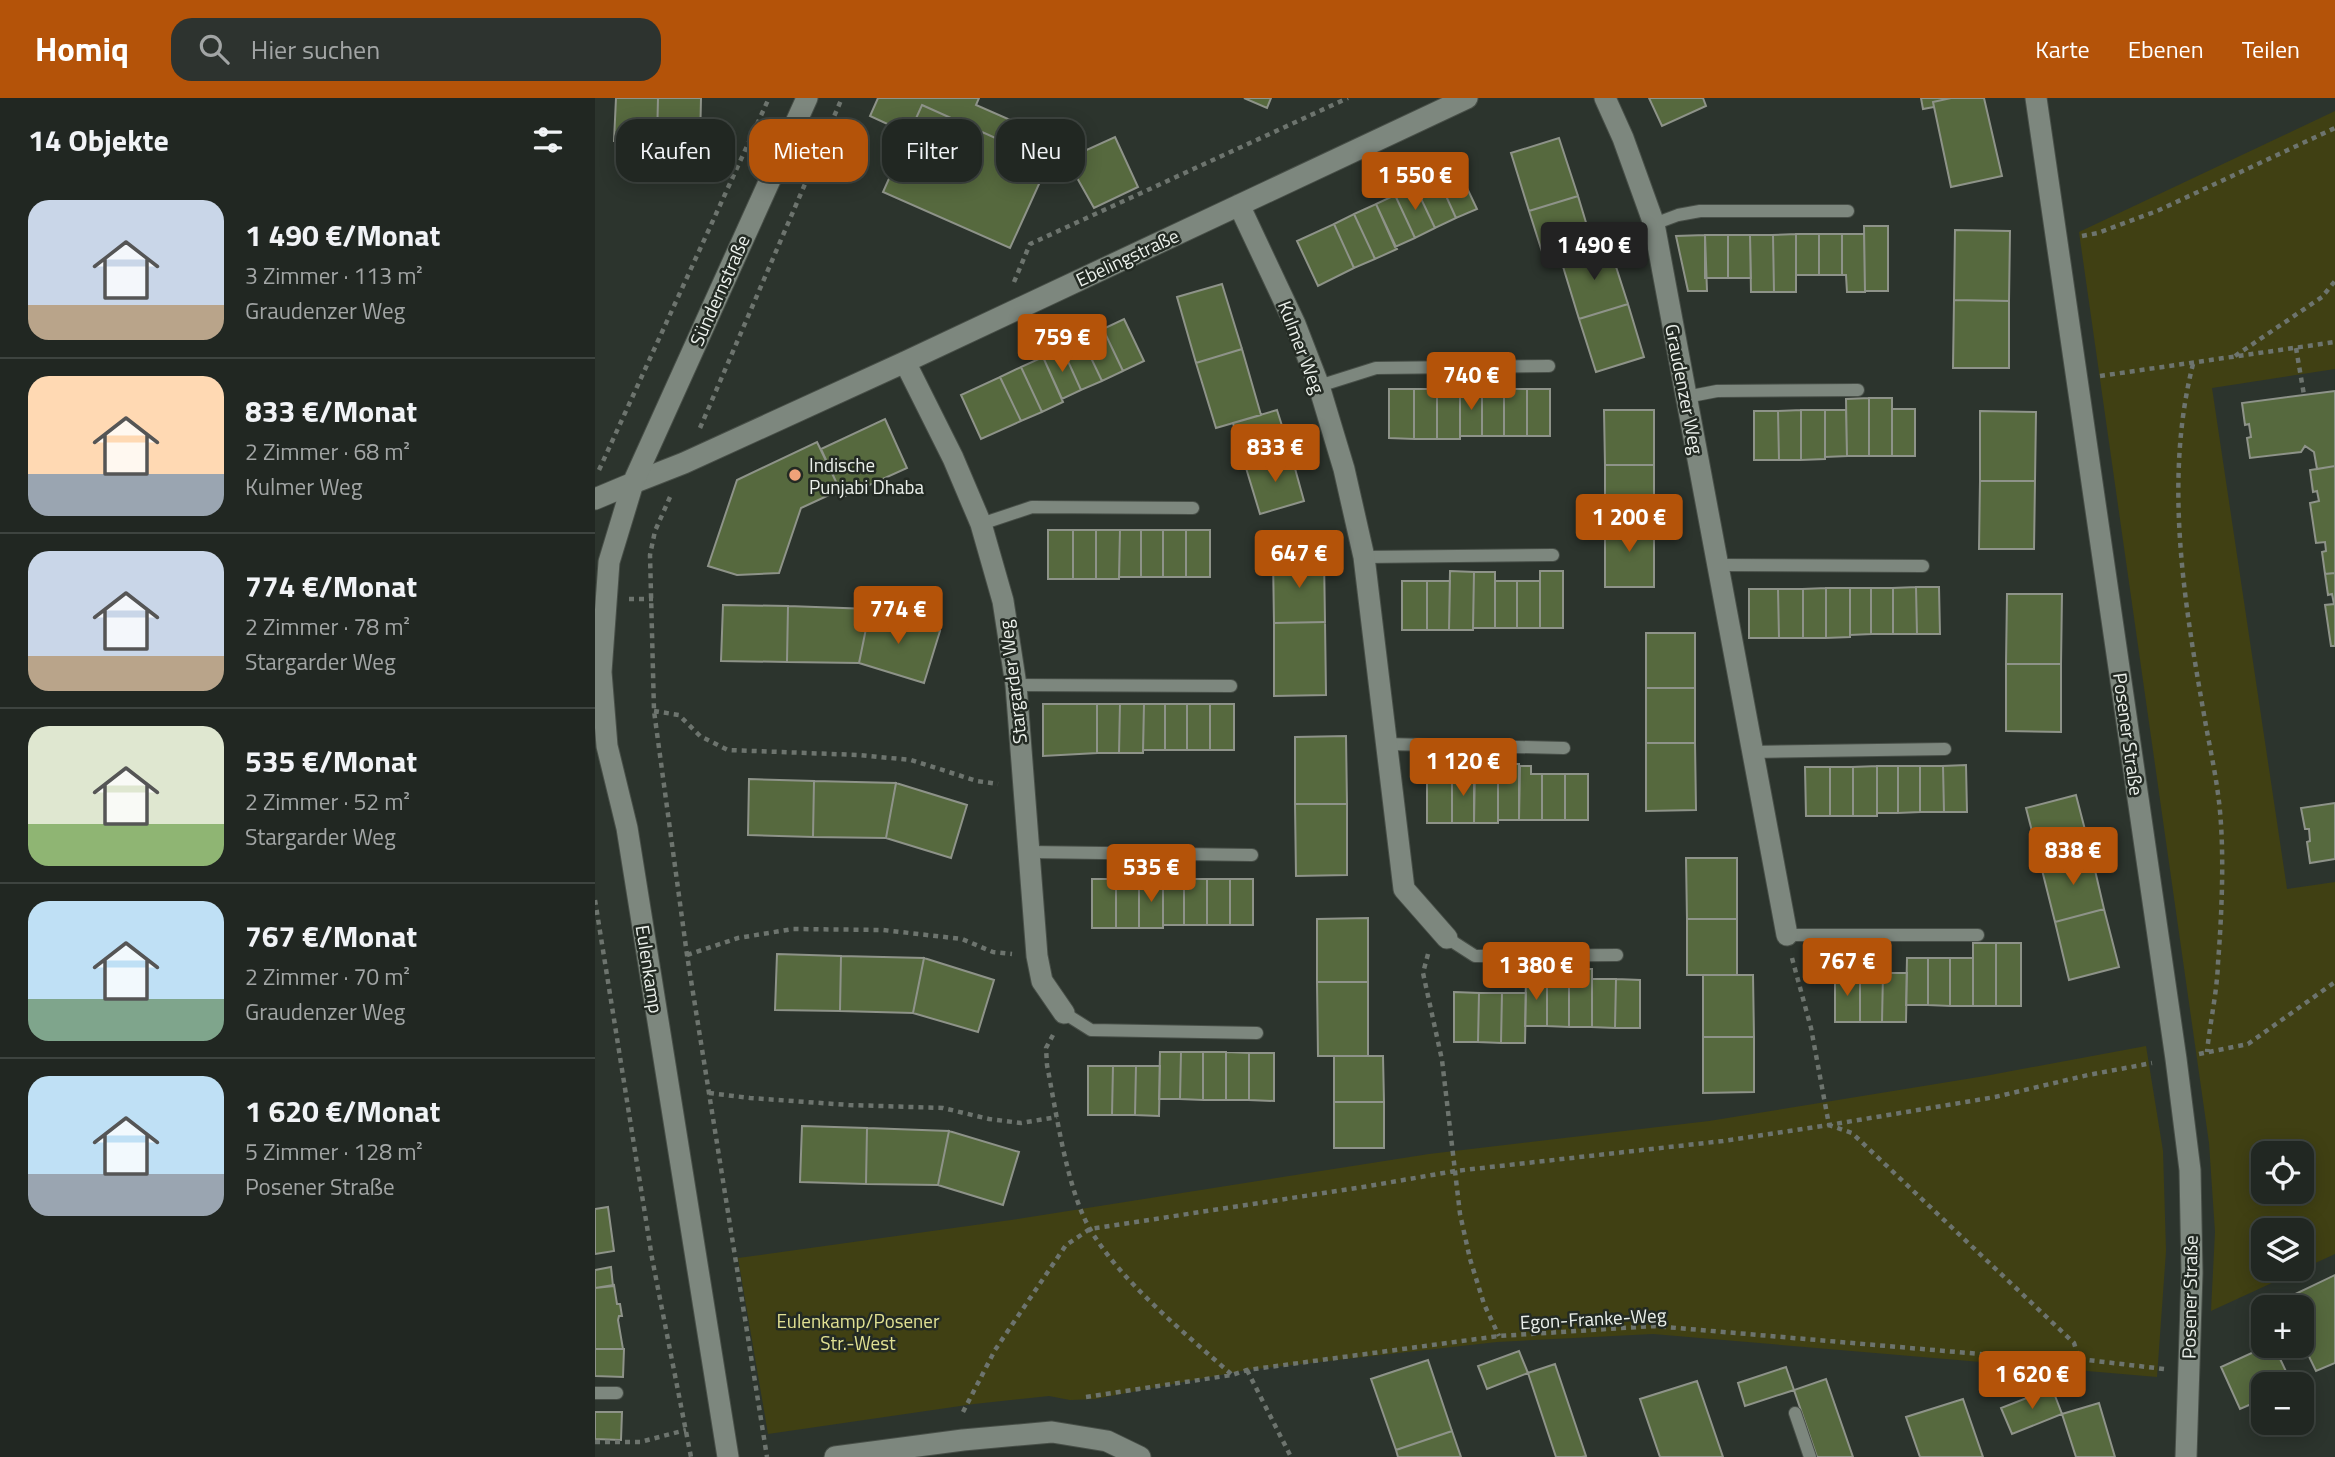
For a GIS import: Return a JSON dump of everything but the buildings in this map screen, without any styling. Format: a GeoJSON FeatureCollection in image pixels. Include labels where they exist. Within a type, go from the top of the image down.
{"type":"FeatureCollection","features":[{"type":"Feature","properties":{"kind":"street","name":"Sündernstraße"},"geometry":{"type":"LineString","coordinates":[[633,482],[807,98]]}},
{"type":"Feature","properties":{"kind":"street","name":"Ebelingstraße"},"geometry":{"type":"LineString","coordinates":[[595,499],[684,464],[1467,98]]}},
{"type":"Feature","properties":{"kind":"street","name":"Graudenzer Weg"},"geometry":{"type":"LineString","coordinates":[[1605,98],[1623,138],[1654,224],[1787,935]]}},
{"type":"Feature","properties":{"kind":"street","name":"Posener Straße"},"geometry":{"type":"LineString","coordinates":[[2036,98],[2190,1170],[2192,1273],[2186,1457]]}},
{"type":"Feature","properties":{"kind":"street","name":"Kulmer Weg"},"geometry":{"type":"LineString","coordinates":[[1239,205],[1296,324],[1319,386],[1344,469],[1364,557],[1404,889],[1447,938]]}},
{"type":"Feature","properties":{"kind":"street","name":"Stargarder Weg"},"geometry":{"type":"LineString","coordinates":[[905,362],[953,458],[981,524],[1003,601],[1016,685],[1037,956],[1042,981],[1064,1013]]}},
{"type":"Feature","properties":{"kind":"street","name":"Eulenkamp"},"geometry":{"type":"LineString","coordinates":[[633,482],[609,562],[605,598],[601,672],[607,746],[627,828],[729,1457]]}},
{"type":"Feature","properties":{"kind":"street"},"geometry":{"type":"LineString","coordinates":[[835,1457],[963,1440],[1052,1432],[1107,1441],[1140,1457]]}},
{"type":"Feature","properties":{"kind":"lane"},"geometry":{"type":"LineString","coordinates":[[1654,224],[1678,215],[1700,211],[1848,211]]}},
{"type":"Feature","properties":{"kind":"lane"},"geometry":{"type":"LineString","coordinates":[[1319,386],[1376,368],[1549,366]]}},
{"type":"Feature","properties":{"kind":"lane"},"geometry":{"type":"LineString","coordinates":[[1686,397],[1717,391],[1858,390]]}},
{"type":"Feature","properties":{"kind":"lane"},"geometry":{"type":"LineString","coordinates":[[981,524],[1032,507],[1193,508]]}},
{"type":"Feature","properties":{"kind":"lane"},"geometry":{"type":"LineString","coordinates":[[1364,557],[1553,555]]}},
{"type":"Feature","properties":{"kind":"lane"},"geometry":{"type":"LineString","coordinates":[[1718,565],[1923,566]]}},
{"type":"Feature","properties":{"kind":"lane"},"geometry":{"type":"LineString","coordinates":[[1016,685],[1231,686]]}},
{"type":"Feature","properties":{"kind":"lane"},"geometry":{"type":"LineString","coordinates":[[1386,744],[1564,748]]}},
{"type":"Feature","properties":{"kind":"lane"},"geometry":{"type":"LineString","coordinates":[[1752,752],[1945,749]]}},
{"type":"Feature","properties":{"kind":"lane"},"geometry":{"type":"LineString","coordinates":[[1029,852],[1252,855]]}},
{"type":"Feature","properties":{"kind":"lane"},"geometry":{"type":"LineString","coordinates":[[1787,935],[1978,935]]}},
{"type":"Feature","properties":{"kind":"lane"},"geometry":{"type":"LineString","coordinates":[[1447,938],[1475,956],[1617,955]]}},
{"type":"Feature","properties":{"kind":"lane"},"geometry":{"type":"LineString","coordinates":[[1064,1013],[1091,1030],[1257,1033]]}},
{"type":"Feature","properties":{"kind":"lane"},"geometry":{"type":"LineString","coordinates":[[595,1393],[617,1393]]}},
{"type":"Feature","properties":{"kind":"lane"},"geometry":{"type":"LineString","coordinates":[[1795,1413],[1810,1457]]}},
{"type":"Feature","properties":{"kind":"path"},"geometry":{"type":"LineString","coordinates":[[595,479],[769,98]]}},
{"type":"Feature","properties":{"kind":"path"},"geometry":{"type":"LineString","coordinates":[[767,1457],[687,955],[654,711],[650,555],[655,531],[842,98]]}},
{"type":"Feature","properties":{"kind":"path"},"geometry":{"type":"LineString","coordinates":[[1000,317],[1030,244],[1348,98]]}},
{"type":"Feature","properties":{"kind":"path"},"geometry":{"type":"LineString","coordinates":[[2057,240],[2098,233],[2157,211],[2335,128]]}},
{"type":"Feature","properties":{"kind":"path"},"geometry":{"type":"LineString","coordinates":[[2232,358],[2322,297],[2335,281]]}},
{"type":"Feature","properties":{"kind":"path"},"geometry":{"type":"LineString","coordinates":[[2077,379],[2335,342]]}},
{"type":"Feature","properties":{"kind":"path"},"geometry":{"type":"LineString","coordinates":[[2296,348],[2304,395]]}},
{"type":"Feature","properties":{"kind":"path"},"geometry":{"type":"LineString","coordinates":[[2193,364],[2185,396],[2180,437],[2177,509],[2183,579],[2219,795],[2221,862],[2218,964],[2207,1052]]}},
{"type":"Feature","properties":{"kind":"path"},"geometry":{"type":"LineString","coordinates":[[654,711],[680,715],[700,736],[728,750],[859,755],[911,760],[977,781],[1023,787]]}},
{"type":"Feature","properties":{"kind":"path"},"geometry":{"type":"LineString","coordinates":[[595,900],[652,1258],[691,1457]]}},
{"type":"Feature","properties":{"kind":"path"},"geometry":{"type":"LineString","coordinates":[[687,955],[738,938],[793,929],[883,930],[962,939],[993,952],[1037,956]]}},
{"type":"Feature","properties":{"kind":"path"},"geometry":{"type":"LineString","coordinates":[[1787,935],[1811,1028],[1829,1125]]}},
{"type":"Feature","properties":{"kind":"path"},"geometry":{"type":"LineString","coordinates":[[1447,938],[1429,951],[1423,973],[1442,1060],[1460,1214],[1484,1304],[1499,1336]]}},
{"type":"Feature","properties":{"kind":"path"},"geometry":{"type":"LineString","coordinates":[[963,1412],[995,1350],[1066,1245],[1090,1229],[1363,1188],[1455,1171],[1723,1141],[1996,1097],[2088,1075],[2248,1044],[2335,982]]}},
{"type":"Feature","properties":{"kind":"path"},"geometry":{"type":"LineString","coordinates":[[1064,1013],[1046,1048],[1047,1065],[1074,1189],[1090,1229],[1115,1262],[1150,1300],[1232,1375]]}},
{"type":"Feature","properties":{"kind":"path"},"geometry":{"type":"LineString","coordinates":[[709,1093],[849,1105],[943,1108],[989,1119],[1021,1123],[1057,1117]]}},
{"type":"Feature","properties":{"kind":"path"},"geometry":{"type":"LineString","coordinates":[[1829,1125],[1852,1133],[2074,1343],[2079,1359]]}},
{"type":"Feature","properties":{"kind":"path","name":"Egon-Franke-Weg"},"geometry":{"type":"LineString","coordinates":[[1086,1397],[1232,1375],[1247,1370],[1499,1336],[1654,1326],[1992,1355],[2079,1359],[2187,1371]]}},
{"type":"Feature","properties":{"kind":"path"},"geometry":{"type":"LineString","coordinates":[[1247,1370],[1291,1457]]}},
{"type":"Feature","properties":{"kind":"path"},"geometry":{"type":"LineString","coordinates":[[595,1442],[640,1442],[686,1430]]}},
{"type":"Feature","properties":{"kind":"green space"},"geometry":{"type":"Polygon","coordinates":[[[2335,111],[2335,369],[2212,388],[2287,889],[2335,882],[2335,1254],[2314,1264],[2314,1218],[2251,1218],[2251,1281],[2276,1281],[2211,1311],[2215,1232],[2209,1143],[2079,232],[2335,111]]]}},
{"type":"Feature","properties":{"kind":"green space","name":"Eulenkamp/Posener Str.-West"},"geometry":{"type":"Polygon","coordinates":[[[2146,1046],[2163,1151],[2166,1251],[2157,1377],[1653,1334],[1497,1342],[1247,1370],[1095,1399],[1070,1400],[1049,1396],[974,1404],[768,1434],[738,1258],[1011,1220],[1429,1154],[1709,1121],[1985,1076],[2146,1046]]]}},
{"type":"Feature","properties":{"kind":"place","name":"Indische Punjabi Dhaba"},"geometry":{"type":"Point","coordinates":[795,475]}}]}
